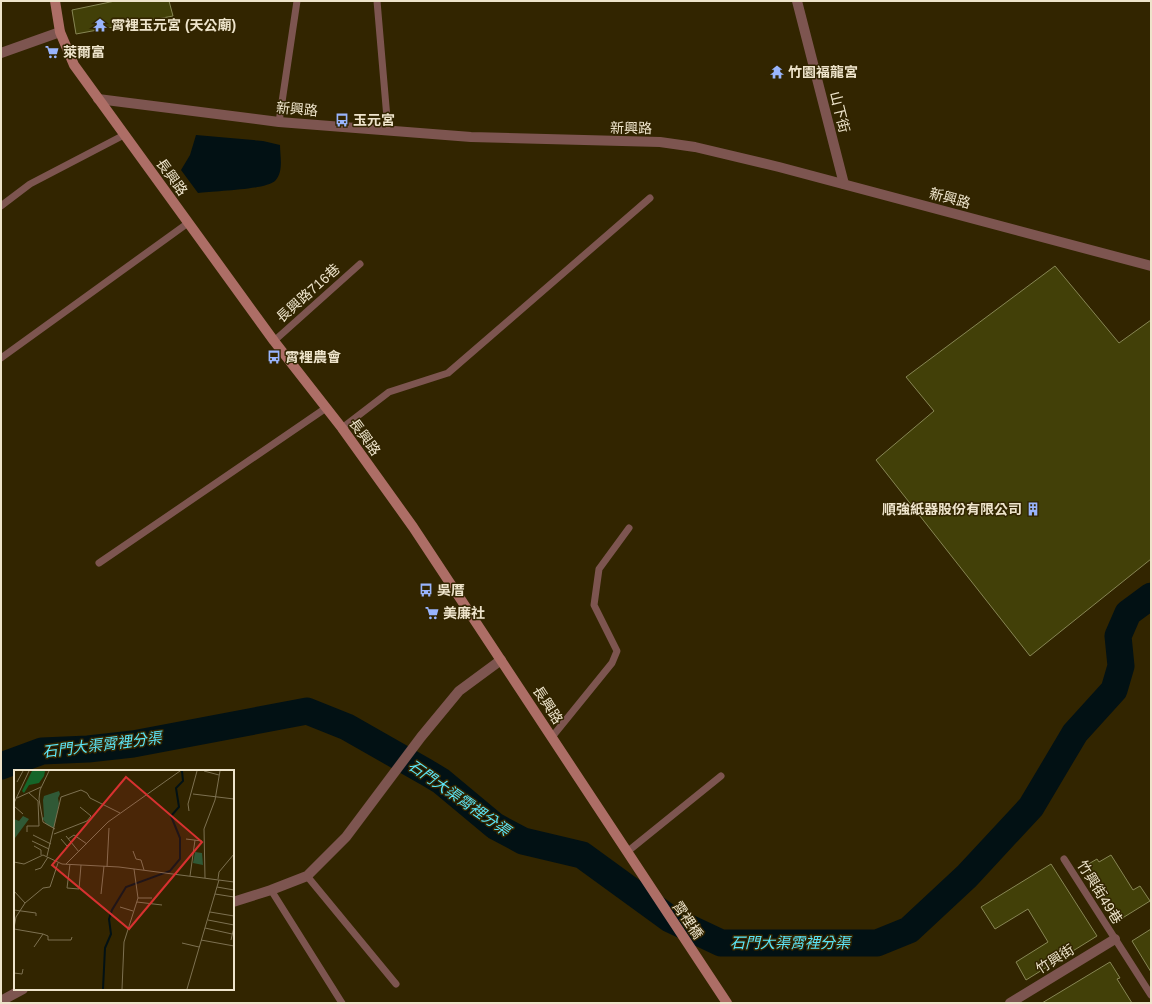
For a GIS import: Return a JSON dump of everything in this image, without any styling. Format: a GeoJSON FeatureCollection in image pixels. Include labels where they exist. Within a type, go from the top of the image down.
{"type":"FeatureCollection","features":[{"type":"Feature","properties":{"kind":"main road","name":"長興路"},"geometry":{"type":"LineString","coordinates":[[55,1],[60,32],[74,65],[274,341],[342,428],[413,527],[552,737],[653,894]]}},
{"type":"Feature","properties":{"kind":"main road","name":"霄裡橋"},"geometry":{"type":"LineString","coordinates":[[653,894],[727,1003]]}},
{"type":"Feature","properties":{"kind":"street","name":"山下街"},"geometry":{"type":"LineString","coordinates":[[797,1],[844,184]]}},
{"type":"Feature","properties":{"kind":"street"},"geometry":{"type":"LineString","coordinates":[[1,53],[60,32]]}},
{"type":"Feature","properties":{"kind":"street","name":"新興路"},"geometry":{"type":"LineString","coordinates":[[98,99],[278,122],[471,137],[660,142],[694,147],[844,184],[1151,266]]}},
{"type":"Feature","properties":{"kind":"street"},"geometry":{"type":"LineString","coordinates":[[234,902],[271,890],[307,876],[346,837],[421,737],[459,692],[501,660]]}},
{"type":"Feature","properties":{"kind":"street","name":"竹興街"},"geometry":{"type":"LineString","coordinates":[[1010,1003],[1115,939]]}},
{"type":"Feature","properties":{"kind":"street"},"geometry":{"type":"LineString","coordinates":[[1,1001],[21,990]]}},
{"type":"Feature","properties":{"kind":"lane"},"geometry":{"type":"LineString","coordinates":[[278,122],[298,1]]}},
{"type":"Feature","properties":{"kind":"lane"},"geometry":{"type":"LineString","coordinates":[[377,1],[388,130]]}},
{"type":"Feature","properties":{"kind":"lane"},"geometry":{"type":"LineString","coordinates":[[1,206],[30,184],[124,135]]}},
{"type":"Feature","properties":{"kind":"lane"},"geometry":{"type":"LineString","coordinates":[[342,428],[389,392],[448,373],[650,198]]}},
{"type":"Feature","properties":{"kind":"lane"},"geometry":{"type":"LineString","coordinates":[[1,358],[188,223]]}},
{"type":"Feature","properties":{"kind":"lane","name":"長興路716巷"},"geometry":{"type":"LineString","coordinates":[[274,341],[360,264]]}},
{"type":"Feature","properties":{"kind":"lane"},"geometry":{"type":"LineString","coordinates":[[99,563],[326,408]]}},
{"type":"Feature","properties":{"kind":"lane"},"geometry":{"type":"LineString","coordinates":[[552,737],[612,663],[617,651],[594,605],[599,569],[629,528]]}},
{"type":"Feature","properties":{"kind":"lane"},"geometry":{"type":"LineString","coordinates":[[627,852],[721,776]]}},
{"type":"Feature","properties":{"kind":"lane","name":"竹興街49巷"},"geometry":{"type":"LineString","coordinates":[[1064,859],[1151,995]]}},
{"type":"Feature","properties":{"kind":"lane"},"geometry":{"type":"LineString","coordinates":[[307,876],[396,984]]}},
{"type":"Feature","properties":{"kind":"lane"},"geometry":{"type":"LineString","coordinates":[[271,890],[342,1003]]}},
{"type":"Feature","properties":{"kind":"shaded area"},"geometry":{"type":"Polygon","coordinates":[[[196,135],[263,141],[280,145],[280,173],[275,181],[261,186],[238,190],[198,193],[181,170],[190,155],[196,135]]]}},
{"type":"Feature","properties":{"kind":"building","name":"霄裡玉元宮 (天公廟)"},"geometry":{"type":"Polygon","coordinates":[[[115,1],[169,1],[173,16],[76,34],[72,10],[115,1]]]}},
{"type":"Feature","properties":{"kind":"building","name":"順強紙器股份有限公司"},"geometry":{"type":"Polygon","coordinates":[[[1055,266],[1119,343],[1151,320],[1151,559],[1030,656],[876,460],[934,411],[906,377],[1055,266]]]}},
{"type":"Feature","properties":{"kind":"building"},"geometry":{"type":"Polygon","coordinates":[[[1111,855],[1133,890],[1140,886],[1150,901],[1116,922],[1106,907],[1109,905],[1085,866],[1097,859],[1099,862],[1111,855]]]}},
{"type":"Feature","properties":{"kind":"building"},"geometry":{"type":"Polygon","coordinates":[[[1051,864],[1097,936],[1026,980],[1016,962],[1048,942],[1028,909],[995,929],[981,907],[1051,864]]]}},
{"type":"Feature","properties":{"kind":"building"},"geometry":{"type":"Polygon","coordinates":[[[1151,929],[1151,972],[1132,941],[1151,929]]]}},
{"type":"Feature","properties":{"kind":"building"},"geometry":{"type":"Polygon","coordinates":[[[1110,962],[1120,978],[1117,979],[1132,1003],[1042,1003],[1110,962]]]}},
{"type":"Feature","properties":{"kind":"waterway","name":"石門大渠霄裡分渠"},"geometry":{"type":"LineString","coordinates":[[1,766],[42,751],[88,749],[133,744],[307,711],[347,727],[441,781],[495,826],[523,841],[582,855],[670,919],[721,943],[877,943],[909,930],[967,876],[1031,807],[1075,733],[1114,690],[1121,666],[1118,636],[1128,613],[1151,596]]}},
{"type":"Feature","properties":{"kind":"place","name":"霄裡玉元宮 (天公廟)"},"geometry":{"type":"Point","coordinates":[100,25]}},
{"type":"Feature","properties":{"kind":"place","name":"萊爾富"},"geometry":{"type":"Point","coordinates":[52,52]}},
{"type":"Feature","properties":{"kind":"place","name":"竹園福龍宮"},"geometry":{"type":"Point","coordinates":[777,72]}},
{"type":"Feature","properties":{"kind":"place","name":"玉元宮"},"geometry":{"type":"Point","coordinates":[342,120]}},
{"type":"Feature","properties":{"kind":"place","name":"霄裡農會"},"geometry":{"type":"Point","coordinates":[274,357]}},
{"type":"Feature","properties":{"kind":"place","name":"順強紙器股份有限公司"},"geometry":{"type":"Point","coordinates":[1033,509]}},
{"type":"Feature","properties":{"kind":"place","name":"吳厝"},"geometry":{"type":"Point","coordinates":[426,590]}},
{"type":"Feature","properties":{"kind":"place","name":"美廉社"},"geometry":{"type":"Point","coordinates":[432,613]}}]}
